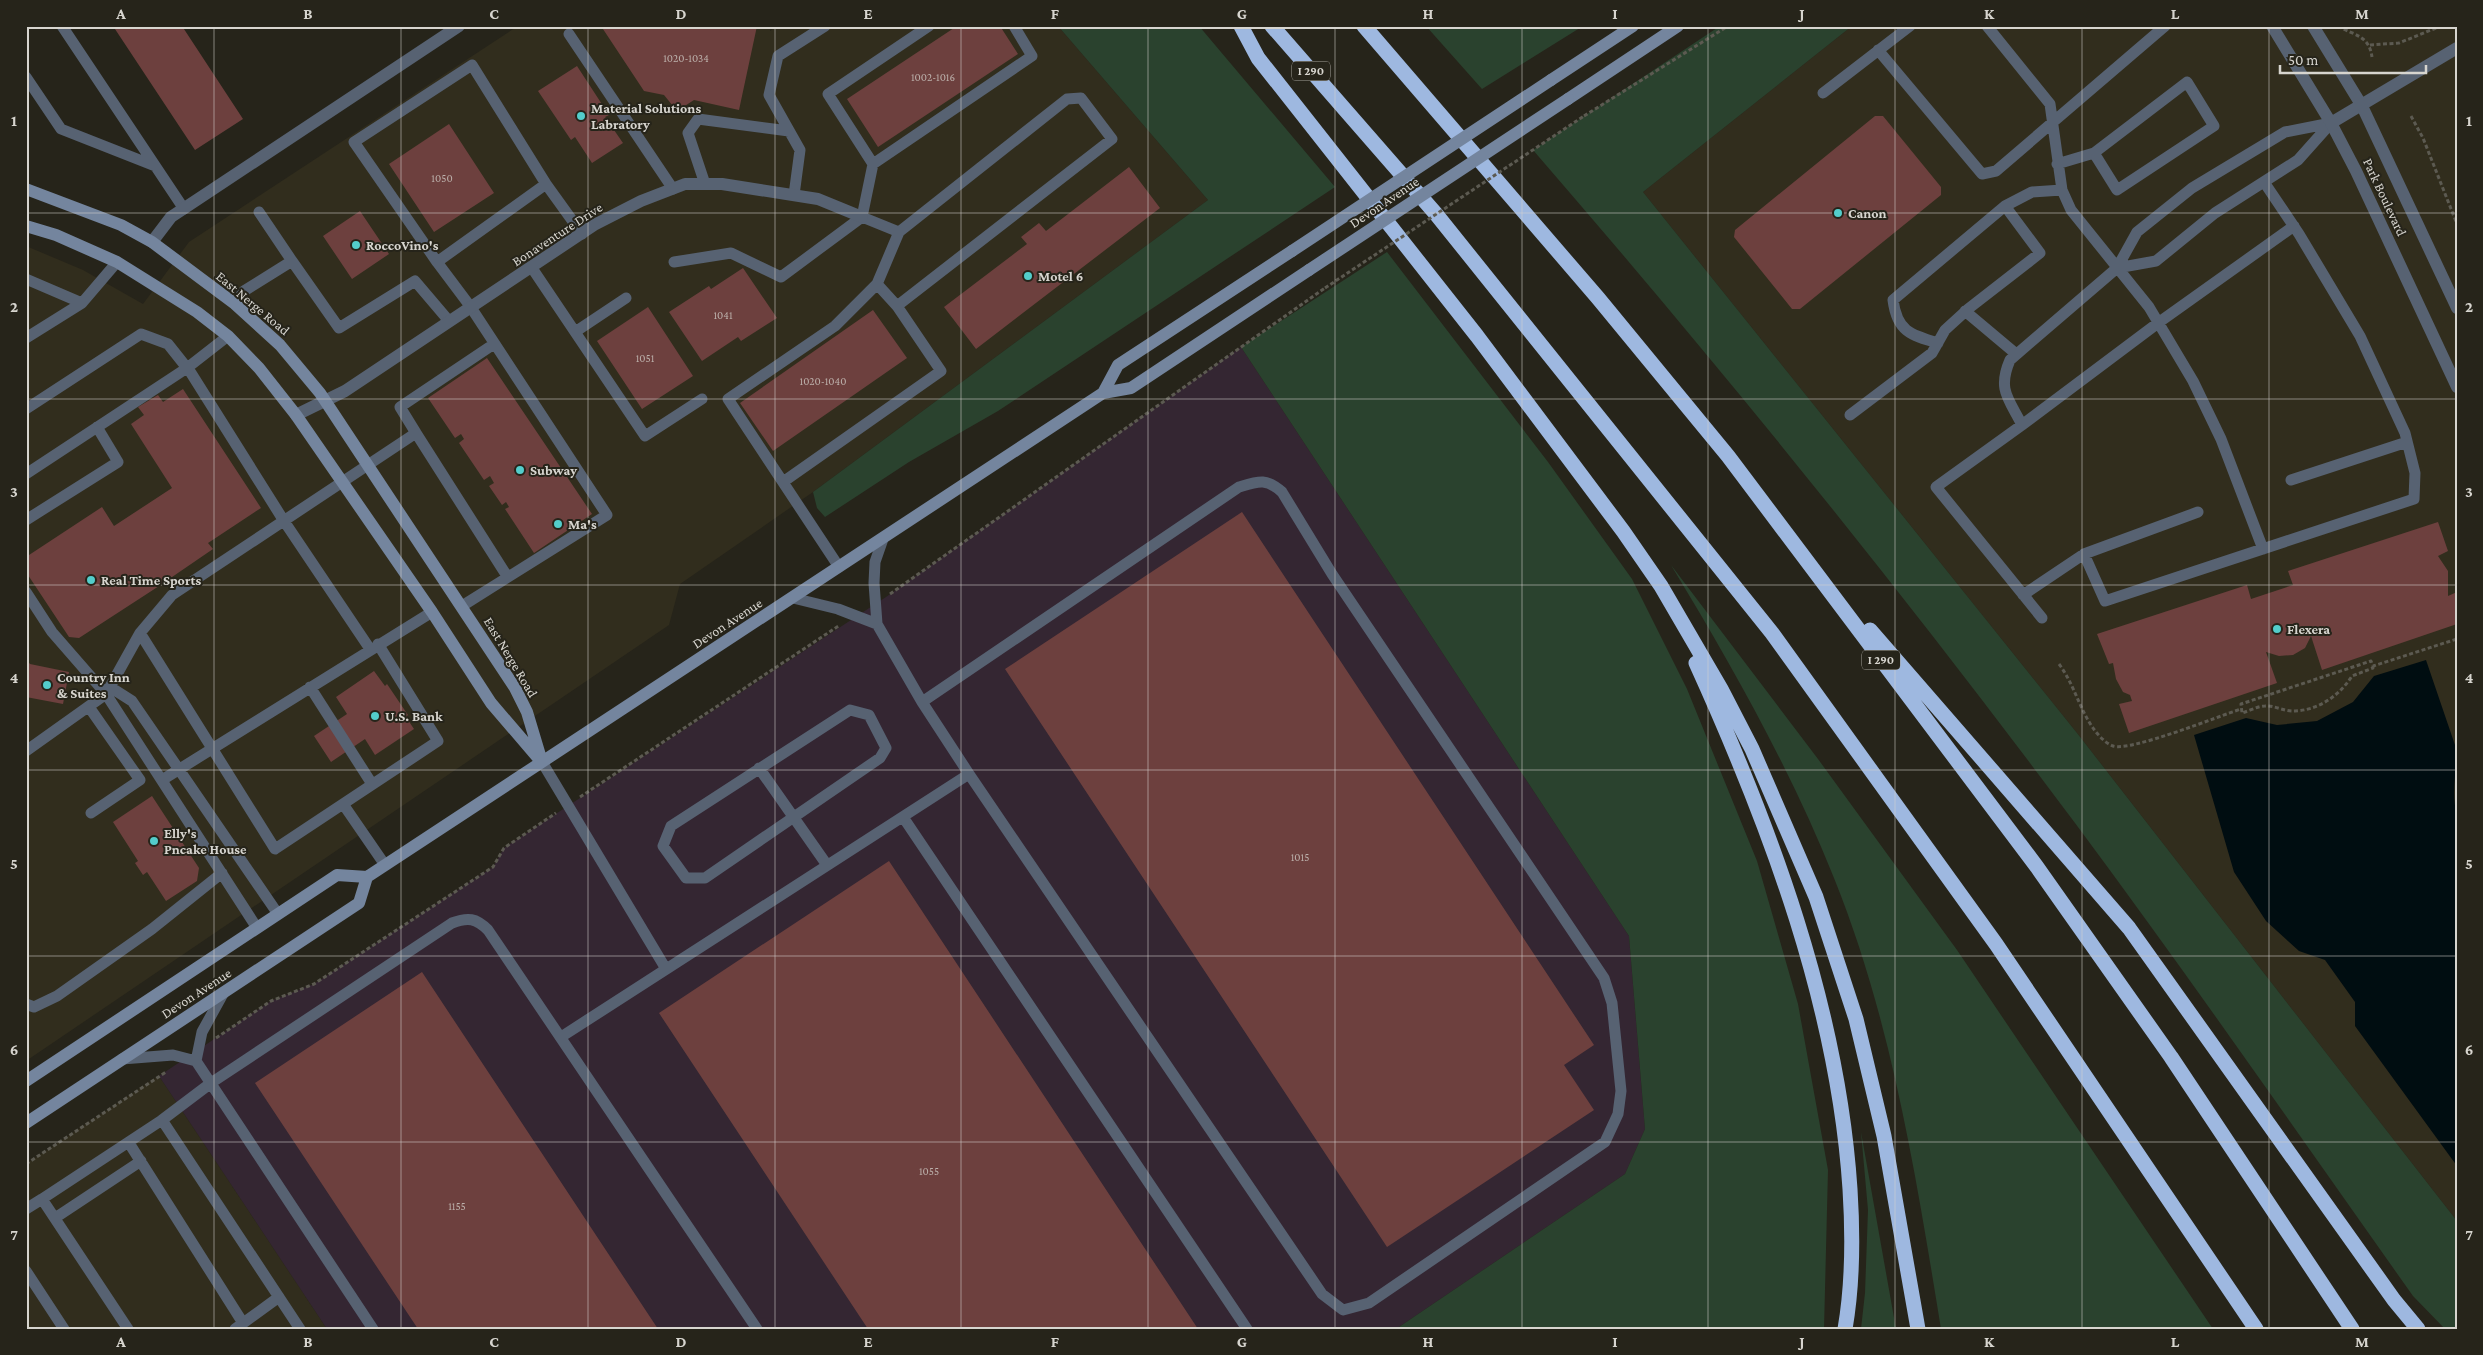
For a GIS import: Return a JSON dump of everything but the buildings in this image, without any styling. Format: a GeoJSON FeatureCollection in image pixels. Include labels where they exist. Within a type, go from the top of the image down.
{"type":"FeatureCollection","features":[{"type":"Feature","properties":{"kind":"highway"},"geometry":{"type":"LineString","coordinates":[[1241,26],[1258,58],[1477,336],[1623,531],[1661,586],[1721,689],[1752,749],[1816,897],[1856,1019],[1882,1126],[1918,1329]]}},
{"type":"Feature","properties":{"kind":"highway","name":"I 290"},"geometry":{"type":"LineString","coordinates":[[1272,26],[1436,214],[1772,633],[1996,944],[2256,1329]]}},
{"type":"Feature","properties":{"kind":"highway","name":"I 290"},"geometry":{"type":"LineString","coordinates":[[1364,26],[1604,305],[1728,456],[2037,867],[2171,1057],[2352,1329]]}},
{"type":"Feature","properties":{"kind":"highway"},"geometry":{"type":"LineString","coordinates":[[1784,531],[2129,928],[2394,1300],[2418,1329]]}},
{"type":"Feature","properties":{"kind":"highway"},"geometry":{"type":"LineString","coordinates":[[1661,586],[1722,721],[1758,808],[1796,918],[1820,1011],[1838,1089],[1848,1158],[1853,1243],[1845,1329]]}},
{"type":"Feature","properties":{"kind":"main road","name":"Devon Avenue"},"geometry":{"type":"LineString","coordinates":[[1103,393],[1118,365],[1632,26]]}},
{"type":"Feature","properties":{"kind":"main road","name":"Devon Avenue"},"geometry":{"type":"LineString","coordinates":[[26,1081],[337,875],[367,877],[1103,393],[1131,388],[1678,26]]}},
{"type":"Feature","properties":{"kind":"main road","name":"East Nerge Road"},"geometry":{"type":"LineString","coordinates":[[26,189],[121,225],[152,242],[234,304],[280,345],[324,400],[515,688],[527,712],[542,762]]}},
{"type":"Feature","properties":{"kind":"main road"},"geometry":{"type":"LineString","coordinates":[[26,226],[56,235],[117,262],[197,312],[228,336],[259,368],[296,416],[432,612],[491,703],[542,762]]}},
{"type":"Feature","properties":{"kind":"main road","name":"Devon Avenue"},"geometry":{"type":"LineString","coordinates":[[26,1123],[359,903],[367,877]]}},
{"type":"Feature","properties":{"kind":"street"},"geometry":{"type":"LineString","coordinates":[[152,242],[171,217],[459,26]]}},
{"type":"Feature","properties":{"kind":"street","name":"Park Boulevard"},"geometry":{"type":"LineString","coordinates":[[2272,26],[2332,123],[2457,387]]}},
{"type":"Feature","properties":{"kind":"street","name":"Park Boulevard"},"geometry":{"type":"LineString","coordinates":[[2312,26],[2362,106],[2457,308]]}},
{"type":"Feature","properties":{"kind":"street"},"geometry":{"type":"LineString","coordinates":[[2332,123],[2457,48]]}},
{"type":"Feature","properties":{"kind":"street","name":"Bonaventure Drive"},"geometry":{"type":"LineString","coordinates":[[296,416],[324,400],[345,391],[470,306],[532,268],[582,234],[641,201],[673,188],[685,184],[722,184],[818,199],[862,217]]}},
{"type":"Feature","properties":{"kind":"lane"},"geometry":{"type":"LineString","coordinates":[[62,26],[184,209]]}},
{"type":"Feature","properties":{"kind":"lane"},"geometry":{"type":"LineString","coordinates":[[794,196],[800,150],[769,95],[778,56],[825,26]]}},
{"type":"Feature","properties":{"kind":"lane"},"geometry":{"type":"LineString","coordinates":[[873,164],[828,94],[929,26]]}},
{"type":"Feature","properties":{"kind":"lane"},"geometry":{"type":"LineString","coordinates":[[674,262],[730,253],[781,277],[862,217],[873,164],[1032,56],[1014,26]]}},
{"type":"Feature","properties":{"kind":"lane"},"geometry":{"type":"LineString","coordinates":[[1823,92],[1910,26]]}},
{"type":"Feature","properties":{"kind":"lane"},"geometry":{"type":"LineString","coordinates":[[1987,26],[2050,104],[2062,190],[2071,210],[2149,307],[2193,381],[2221,439],[2263,549]]}},
{"type":"Feature","properties":{"kind":"lane"},"geometry":{"type":"LineString","coordinates":[[1878,50],[1982,174],[1996,171],[2165,26]]}},
{"type":"Feature","properties":{"kind":"lane"},"geometry":{"type":"LineString","coordinates":[[569,34],[673,188]]}},
{"type":"Feature","properties":{"kind":"lane"},"geometry":{"type":"LineString","coordinates":[[462,606],[607,515],[470,306],[437,262],[354,142],[472,65],[546,184],[582,234]]}},
{"type":"Feature","properties":{"kind":"lane"},"geometry":{"type":"LineString","coordinates":[[26,77],[62,129],[155,166]]}},
{"type":"Feature","properties":{"kind":"lane"},"geometry":{"type":"LineString","coordinates":[[2057,164],[2094,153],[2187,82],[2214,126],[2117,190],[2094,153]]}},
{"type":"Feature","properties":{"kind":"lane"},"geometry":{"type":"LineString","coordinates":[[839,567],[728,400],[835,326],[877,284],[899,232],[1067,99],[1081,98],[1112,140],[897,306]]}},
{"type":"Feature","properties":{"kind":"lane"},"geometry":{"type":"LineString","coordinates":[[705,184],[688,133],[698,119],[789,131]]}},
{"type":"Feature","properties":{"kind":"lane"},"geometry":{"type":"LineString","coordinates":[[2117,268],[2156,261],[2215,213],[2298,160],[2332,123]]}},
{"type":"Feature","properties":{"kind":"lane"},"geometry":{"type":"LineString","coordinates":[[2022,425],[2006,399],[2004,390],[2006,370],[2015,353],[2117,268],[2137,232],[2192,188],[2285,132],[2332,123]]}},
{"type":"Feature","properties":{"kind":"lane"},"geometry":{"type":"LineString","coordinates":[[2084,554],[2105,601],[2414,499],[2415,473],[2407,442],[2360,336],[2294,226],[2264,182]]}},
{"type":"Feature","properties":{"kind":"lane"},"geometry":{"type":"LineString","coordinates":[[437,262],[546,184]]}},
{"type":"Feature","properties":{"kind":"lane"},"geometry":{"type":"LineString","coordinates":[[1938,344],[1914,336],[1900,325],[1895,314],[1893,300],[2005,206],[2032,192],[2062,190]]}},
{"type":"Feature","properties":{"kind":"lane"},"geometry":{"type":"LineString","coordinates":[[1850,415],[1932,353],[1945,330],[1965,311],[2040,253],[2005,206]]}},
{"type":"Feature","properties":{"kind":"lane"},"geometry":{"type":"LineString","coordinates":[[259,212],[339,328],[415,281],[449,321]]}},
{"type":"Feature","properties":{"kind":"lane"},"geometry":{"type":"LineString","coordinates":[[862,217],[899,232]]}},
{"type":"Feature","properties":{"kind":"lane"},"geometry":{"type":"LineString","coordinates":[[2042,618],[1936,487],[2158,323],[2294,226]]}},
{"type":"Feature","properties":{"kind":"lane"},"geometry":{"type":"LineString","coordinates":[[234,304],[244,291],[292,261]]}},
{"type":"Feature","properties":{"kind":"lane"},"geometry":{"type":"LineString","coordinates":[[26,338],[82,304],[117,262]]}},
{"type":"Feature","properties":{"kind":"lane"},"geometry":{"type":"LineString","coordinates":[[532,268],[645,436],[702,399]]}},
{"type":"Feature","properties":{"kind":"lane"},"geometry":{"type":"LineString","coordinates":[[26,279],[82,304]]}},
{"type":"Feature","properties":{"kind":"lane"},"geometry":{"type":"LineString","coordinates":[[783,482],[941,371],[897,306],[877,284]]}},
{"type":"Feature","properties":{"kind":"lane"},"geometry":{"type":"LineString","coordinates":[[575,332],[626,298]]}},
{"type":"Feature","properties":{"kind":"lane"},"geometry":{"type":"LineString","coordinates":[[1965,311],[2015,353]]}},
{"type":"Feature","properties":{"kind":"lane"},"geometry":{"type":"LineString","coordinates":[[26,409],[141,334],[168,344],[187,368],[284,521],[438,741],[275,849],[140,633]]}},
{"type":"Feature","properties":{"kind":"lane"},"geometry":{"type":"LineString","coordinates":[[26,474],[187,368],[228,336]]}},
{"type":"Feature","properties":{"kind":"lane"},"geometry":{"type":"LineString","coordinates":[[494,344],[400,407],[507,576]]}},
{"type":"Feature","properties":{"kind":"lane"},"geometry":{"type":"LineString","coordinates":[[26,520],[118,462],[96,427]]}},
{"type":"Feature","properties":{"kind":"lane"},"geometry":{"type":"LineString","coordinates":[[26,751],[89,707],[108,690],[140,633],[172,595],[416,434]]}},
{"type":"Feature","properties":{"kind":"lane"},"geometry":{"type":"LineString","coordinates":[[2291,480],[2407,442]]}},
{"type":"Feature","properties":{"kind":"lane"},"geometry":{"type":"LineString","coordinates":[[883,539],[875,562],[874,583],[877,624],[922,702],[1322,1294],[1343,1310],[1369,1303],[1605,1142],[1618,1114],[1621,1091],[1612,1003],[1604,978],[1332,574],[1282,492],[1272,484],[1259,481],[1239,487],[922,702]]}},
{"type":"Feature","properties":{"kind":"lane"},"geometry":{"type":"LineString","coordinates":[[2023,595],[2084,554],[2198,512]]}},
{"type":"Feature","properties":{"kind":"lane"},"geometry":{"type":"LineString","coordinates":[[26,592],[52,632],[108,690],[162,780],[257,928]]}},
{"type":"Feature","properties":{"kind":"lane"},"geometry":{"type":"LineString","coordinates":[[793,598],[838,609],[877,624]]}},
{"type":"Feature","properties":{"kind":"lane"},"geometry":{"type":"LineString","coordinates":[[162,780],[212,747],[432,612]]}},
{"type":"Feature","properties":{"kind":"lane"},"geometry":{"type":"LineString","coordinates":[[310,687],[372,784]]}},
{"type":"Feature","properties":{"kind":"lane"},"geometry":{"type":"LineString","coordinates":[[108,690],[132,701],[278,914]]}},
{"type":"Feature","properties":{"kind":"lane"},"geometry":{"type":"LineString","coordinates":[[89,707],[140,780],[91,813]]}},
{"type":"Feature","properties":{"kind":"lane"},"geometry":{"type":"LineString","coordinates":[[850,710],[869,715],[886,748],[880,758],[705,878],[686,878],[663,846],[671,826],[759,768],[850,710]]}},
{"type":"Feature","properties":{"kind":"lane"},"geometry":{"type":"LineString","coordinates":[[542,762],[666,969]]}},
{"type":"Feature","properties":{"kind":"lane"},"geometry":{"type":"LineString","coordinates":[[759,768],[827,866]]}},
{"type":"Feature","properties":{"kind":"lane"},"geometry":{"type":"LineString","coordinates":[[561,1037],[969,774]]}},
{"type":"Feature","properties":{"kind":"lane"},"geometry":{"type":"LineString","coordinates":[[343,804],[385,865]]}},
{"type":"Feature","properties":{"kind":"lane"},"geometry":{"type":"LineString","coordinates":[[903,817],[1247,1329]]}},
{"type":"Feature","properties":{"kind":"lane"},"geometry":{"type":"LineString","coordinates":[[26,1004],[34,1007],[57,996],[152,929],[222,873]]}},
{"type":"Feature","properties":{"kind":"lane"},"geometry":{"type":"LineString","coordinates":[[26,1209],[129,1143],[210,1082],[452,923],[467,918],[480,922],[488,930],[757,1329]]}},
{"type":"Feature","properties":{"kind":"lane"},"geometry":{"type":"LineString","coordinates":[[193,1057],[202,1032],[224,992]]}},
{"type":"Feature","properties":{"kind":"lane"},"geometry":{"type":"LineString","coordinates":[[122,1059],[173,1055],[193,1057]]}},
{"type":"Feature","properties":{"kind":"lane"},"geometry":{"type":"LineString","coordinates":[[193,1057],[373,1329]]}},
{"type":"Feature","properties":{"kind":"lane"},"geometry":{"type":"LineString","coordinates":[[162,1120],[300,1329]]}},
{"type":"Feature","properties":{"kind":"lane"},"geometry":{"type":"LineString","coordinates":[[129,1143],[239,1326],[279,1298]]}},
{"type":"Feature","properties":{"kind":"lane"},"geometry":{"type":"LineString","coordinates":[[55,1218],[141,1162]]}},
{"type":"Feature","properties":{"kind":"lane"},"geometry":{"type":"LineString","coordinates":[[42,1199],[128,1329]]}},
{"type":"Feature","properties":{"kind":"lane"},"geometry":{"type":"LineString","coordinates":[[26,1271],[64,1329]]}},
{"type":"Feature","properties":{"kind":"path"},"geometry":{"type":"LineString","coordinates":[[886,596],[1325,288],[1584,116],[1728,26]]}},
{"type":"Feature","properties":{"kind":"path"},"geometry":{"type":"LineString","coordinates":[[2338,26],[2364,39],[2370,45],[2372,57]]}},
{"type":"Feature","properties":{"kind":"path"},"geometry":{"type":"LineString","coordinates":[[2370,45],[2399,43],[2441,26]]}},
{"type":"Feature","properties":{"kind":"path"},"geometry":{"type":"LineString","coordinates":[[2411,116],[2423,138],[2457,224]]}},
{"type":"Feature","properties":{"kind":"path"},"geometry":{"type":"LineString","coordinates":[[605,781],[839,626]]}},
{"type":"Feature","properties":{"kind":"path"},"geometry":{"type":"LineString","coordinates":[[2373,666],[2371,662],[2353,667],[2240,704],[2242,713],[2265,706],[2296,711],[2313,707],[2332,699],[2344,689],[2352,676],[2373,668],[2373,666],[2457,639]]}},
{"type":"Feature","properties":{"kind":"path"},"geometry":{"type":"LineString","coordinates":[[2059,664],[2068,676],[2093,728],[2104,741],[2114,747],[2140,744],[2241,709]]}},
{"type":"Feature","properties":{"kind":"path"},"geometry":{"type":"LineString","coordinates":[[26,1164],[193,1057],[272,1001],[314,984],[493,867],[504,848],[517,839]]}},
{"type":"Feature","properties":{"kind":"shaded area"},"geometry":{"type":"Polygon","coordinates":[[[518,26],[770,26],[770,31],[777,26],[1058,26],[1208,200],[813,492],[680,584],[669,625],[26,1061],[26,246],[83,270],[143,304],[189,242],[518,26]]]}},
{"type":"Feature","properties":{"kind":"shaded area"},"geometry":{"type":"Polygon","coordinates":[[[1852,26],[2457,26],[2457,1221],[2077,733],[1643,192],[1852,26]]]}},
{"type":"Feature","properties":{"kind":"shaded area"},"geometry":{"type":"Polygon","coordinates":[[[1241,347],[1629,936],[1645,1129],[1625,1174],[1396,1329],[327,1329],[159,1076],[271,1001],[314,984],[493,867],[504,848],[886,597],[1241,347]]]}},
{"type":"Feature","properties":{"kind":"shaded area"},"geometry":{"type":"Polygon","coordinates":[[[2426,660],[2456,748],[2454,791],[2457,816],[2457,1166],[2355,1026],[2355,1002],[2325,960],[2299,951],[2266,921],[2234,872],[2194,735],[2246,718],[2277,725],[2317,721],[2353,702],[2374,676],[2426,660]]]}},
{"type":"Feature","properties":{"kind":"shaded area"},"geometry":{"type":"Polygon","coordinates":[[[159,1076],[327,1329],[26,1329],[26,1164],[159,1076]]]}},
{"type":"Feature","properties":{"kind":"green space"},"geometry":{"type":"Polygon","coordinates":[[[1058,26],[1199,26],[1335,187],[998,411],[909,462],[825,517],[817,508],[813,492],[1208,200],[1058,26]]]}},
{"type":"Feature","properties":{"kind":"green space"},"geometry":{"type":"Polygon","coordinates":[[[1426,26],[1583,26],[1482,89],[1426,26]]]}},
{"type":"Feature","properties":{"kind":"green space"},"geometry":{"type":"Polygon","coordinates":[[[1720,26],[1852,26],[1643,192],[2077,733],[2457,1221],[2457,1329],[2445,1329],[2413,1296],[2075,823],[1878,566],[1742,398],[1533,150],[1720,26]]]}},
{"type":"Feature","properties":{"kind":"green space"},"geometry":{"type":"Polygon","coordinates":[[[1387,252],[1548,462],[1632,579],[1687,689],[1757,861],[1798,1004],[1828,1170],[1824,1329],[1396,1329],[1625,1174],[1645,1129],[1629,936],[1241,347],[1387,252]]]}},
{"type":"Feature","properties":{"kind":"green space"},"geometry":{"type":"Polygon","coordinates":[[[1671,565],[1818,759],[1957,950],[2213,1329],[1941,1329],[1922,1214],[1900,1100],[1872,988],[1854,932],[1834,878],[1799,797],[1738,679],[1671,565]]]}},
{"type":"Feature","properties":{"kind":"green space"},"geometry":{"type":"Polygon","coordinates":[[[1861,1132],[1896,1329],[1861,1329],[1865,1293],[1868,1210],[1861,1132]]]}},
{"type":"Feature","properties":{"kind":"place","name":"Material Solutions Labratory"},"geometry":{"type":"Point","coordinates":[581,116]}},
{"type":"Feature","properties":{"kind":"place","name":"Canon"},"geometry":{"type":"Point","coordinates":[1838,213]}},
{"type":"Feature","properties":{"kind":"place","name":"RoccoVino's"},"geometry":{"type":"Point","coordinates":[356,245]}},
{"type":"Feature","properties":{"kind":"place","name":"Motel 6"},"geometry":{"type":"Point","coordinates":[1028,276]}},
{"type":"Feature","properties":{"kind":"place","name":"Subway"},"geometry":{"type":"Point","coordinates":[520,470]}},
{"type":"Feature","properties":{"kind":"place","name":"Ma's"},"geometry":{"type":"Point","coordinates":[558,524]}},
{"type":"Feature","properties":{"kind":"place","name":"Real Time Sports"},"geometry":{"type":"Point","coordinates":[91,580]}},
{"type":"Feature","properties":{"kind":"place","name":"Flexera"},"geometry":{"type":"Point","coordinates":[2277,629]}},
{"type":"Feature","properties":{"kind":"place","name":"Country Inn & Suites"},"geometry":{"type":"Point","coordinates":[47,685]}},
{"type":"Feature","properties":{"kind":"place","name":"U.S. Bank"},"geometry":{"type":"Point","coordinates":[375,716]}},
{"type":"Feature","properties":{"kind":"place","name":"Elly's Pncake House"},"geometry":{"type":"Point","coordinates":[154,841]}}]}
